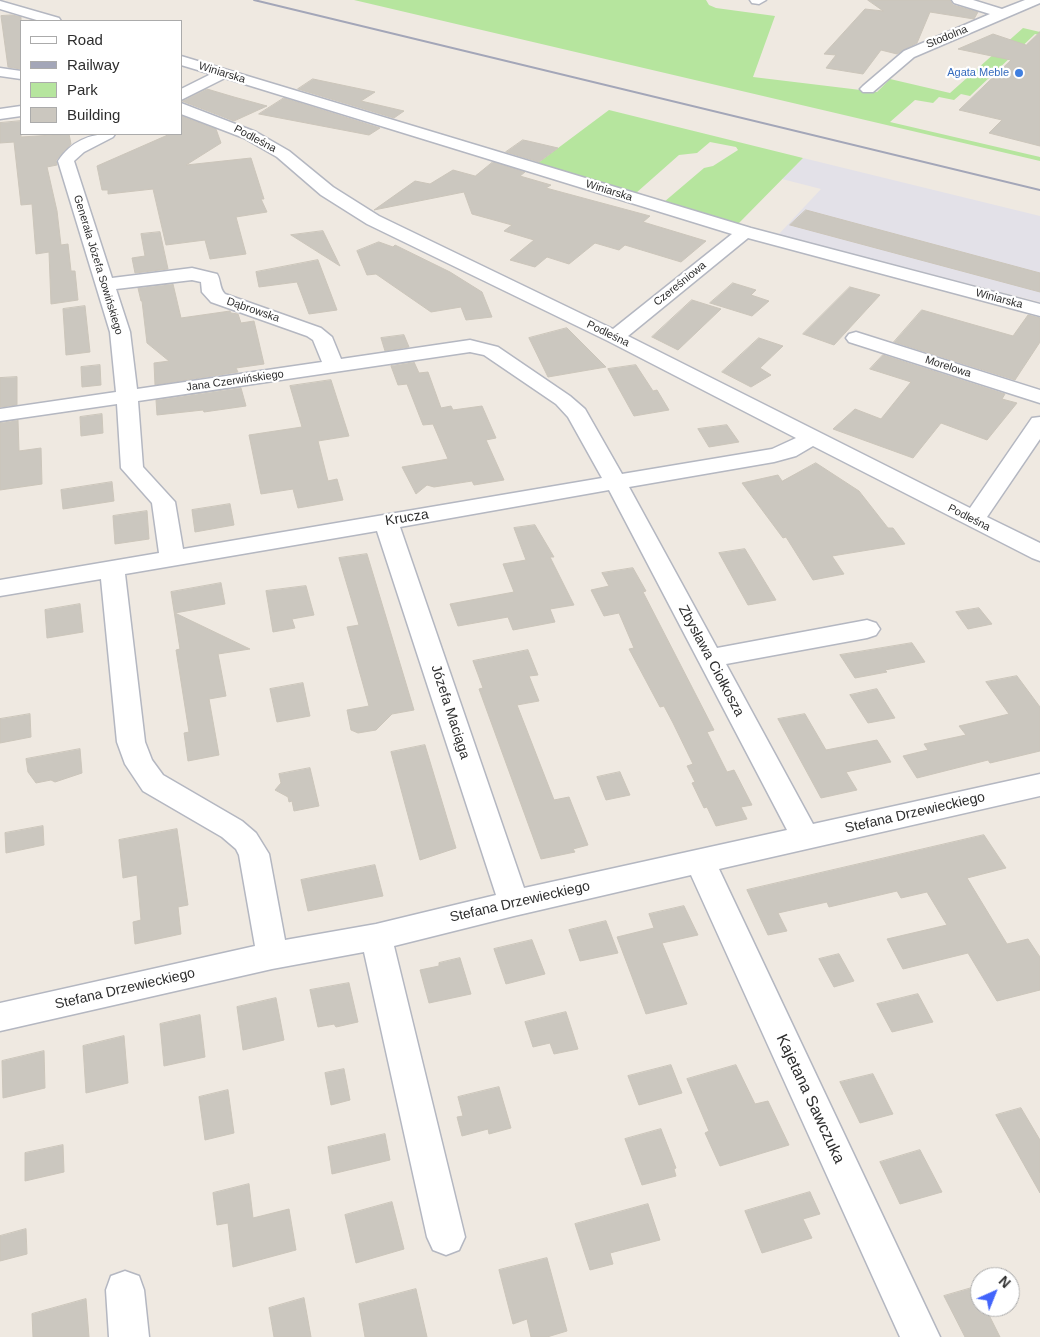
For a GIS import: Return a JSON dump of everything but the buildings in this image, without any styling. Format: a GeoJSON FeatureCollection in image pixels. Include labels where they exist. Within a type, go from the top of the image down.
{"type":"FeatureCollection","features":[{"type":"Feature","properties":{"kind":"street"},"geometry":{"type":"LineString","coordinates":[[960,0],[1003,14]]}},
{"type":"Feature","properties":{"kind":"street","name":"Stodolna"},"geometry":{"type":"LineString","coordinates":[[868,89],[909,54],[1036,0]]}},
{"type":"Feature","properties":{"kind":"street"},"geometry":{"type":"LineString","coordinates":[[0,5],[51,20]]}},
{"type":"Feature","properties":{"kind":"street","name":"Winiarska"},"geometry":{"type":"LineString","coordinates":[[182,60],[745,232],[1040,310]]}},
{"type":"Feature","properties":{"kind":"street"},"geometry":{"type":"LineString","coordinates":[[0,72],[20,75]]}},
{"type":"Feature","properties":{"kind":"street"},"geometry":{"type":"LineString","coordinates":[[182,95],[224,74]]}},
{"type":"Feature","properties":{"kind":"street","name":"Podleśna"},"geometry":{"type":"LineString","coordinates":[[182,108],[250,135],[283,154],[327,191],[373,220],[615,337],[1040,553]]}},
{"type":"Feature","properties":{"kind":"street"},"geometry":{"type":"LineString","coordinates":[[0,114],[20,111]]}},
{"type":"Feature","properties":{"kind":"street","name":"Generała Józefa Sowińskiego"},"geometry":{"type":"LineString","coordinates":[[105,135],[75,150],[66,161],[120,332],[132,468],[163,502],[172,558]]}},
{"type":"Feature","properties":{"kind":"street","name":"Czereśniowa"},"geometry":{"type":"LineString","coordinates":[[615,337],[745,232]]}},
{"type":"Feature","properties":{"kind":"street","name":"Dąbrowska"},"geometry":{"type":"LineString","coordinates":[[105,285],[192,274],[210,278],[212,292],[218,298],[314,332],[322,337],[334,366]]}},
{"type":"Feature","properties":{"kind":"street","name":"Morelowa"},"geometry":{"type":"LineString","coordinates":[[856,338],[1040,397]]}},
{"type":"Feature","properties":{"kind":"street","name":"Jana Czerwińskiego"},"geometry":{"type":"LineString","coordinates":[[0,415],[470,346],[491,351],[563,400],[577,414],[616,483]]}},
{"type":"Feature","properties":{"kind":"street"},"geometry":{"type":"LineString","coordinates":[[973,520],[1040,423]]}},
{"type":"Feature","properties":{"kind":"street","name":"Krucza"},"geometry":{"type":"LineString","coordinates":[[0,588],[774,455],[788,451],[811,438]]}},
{"type":"Feature","properties":{"kind":"street","name":"Zbysława Ciołkosza"},"geometry":{"type":"LineString","coordinates":[[616,483],[806,839]]}},
{"type":"Feature","properties":{"kind":"street","name":"Józefa Maciąga"},"geometry":{"type":"LineString","coordinates":[[386,521],[514,903]]}},
{"type":"Feature","properties":{"kind":"street"},"geometry":{"type":"LineString","coordinates":[[112,568],[131,742],[139,764],[153,783],[232,829],[246,841],[254,854],[272,956]]}},
{"type":"Feature","properties":{"kind":"street"},"geometry":{"type":"LineString","coordinates":[[710,658],[867,629]]}},
{"type":"Feature","properties":{"kind":"street","name":"Stefana Drzewieckiego"},"geometry":{"type":"LineString","coordinates":[[0,1017],[272,956],[376,936],[514,903],[1040,785]]}},
{"type":"Feature","properties":{"kind":"street","name":"Kajetana Sawczuka"},"geometry":{"type":"LineString","coordinates":[[700,861],[920,1337]]}},
{"type":"Feature","properties":{"kind":"street"},"geometry":{"type":"LineString","coordinates":[[376,936],[446,1237]]}},
{"type":"Feature","properties":{"kind":"street"},"geometry":{"type":"LineString","coordinates":[[125,1290],[129,1337]]}},
{"type":"Feature","properties":{"kind":"shaded area"},"geometry":{"type":"Polygon","coordinates":[[[803,158],[1040,216],[1040,302],[778,235],[821,189],[782,179],[803,158]]]}},
{"type":"Feature","properties":{"kind":"green space"},"geometry":{"type":"Polygon","coordinates":[[[354,0],[706,0],[709,5],[716,8],[775,16],[753,77],[877,92],[890,79],[950,93],[1023,28],[1040,32],[1040,35],[1035,34],[970,96],[961,94],[954,100],[939,97],[933,103],[915,100],[890,122],[1040,157],[1040,161],[354,0]]]}},
{"type":"Feature","properties":{"kind":"green space"},"geometry":{"type":"Polygon","coordinates":[[[609,110],[803,158],[738,224],[664,202],[704,168],[713,166],[738,150],[736,147],[710,142],[697,153],[679,155],[636,193],[538,163],[609,110]]]}},
{"type":"Feature","properties":{"kind":"railway"},"geometry":{"type":"LineString","coordinates":[[254,0],[1040,190]]}},
{"type":"Feature","properties":{"kind":"place","name":"Agata Meble"},"geometry":{"type":"Point","coordinates":[1019,73]}}]}
